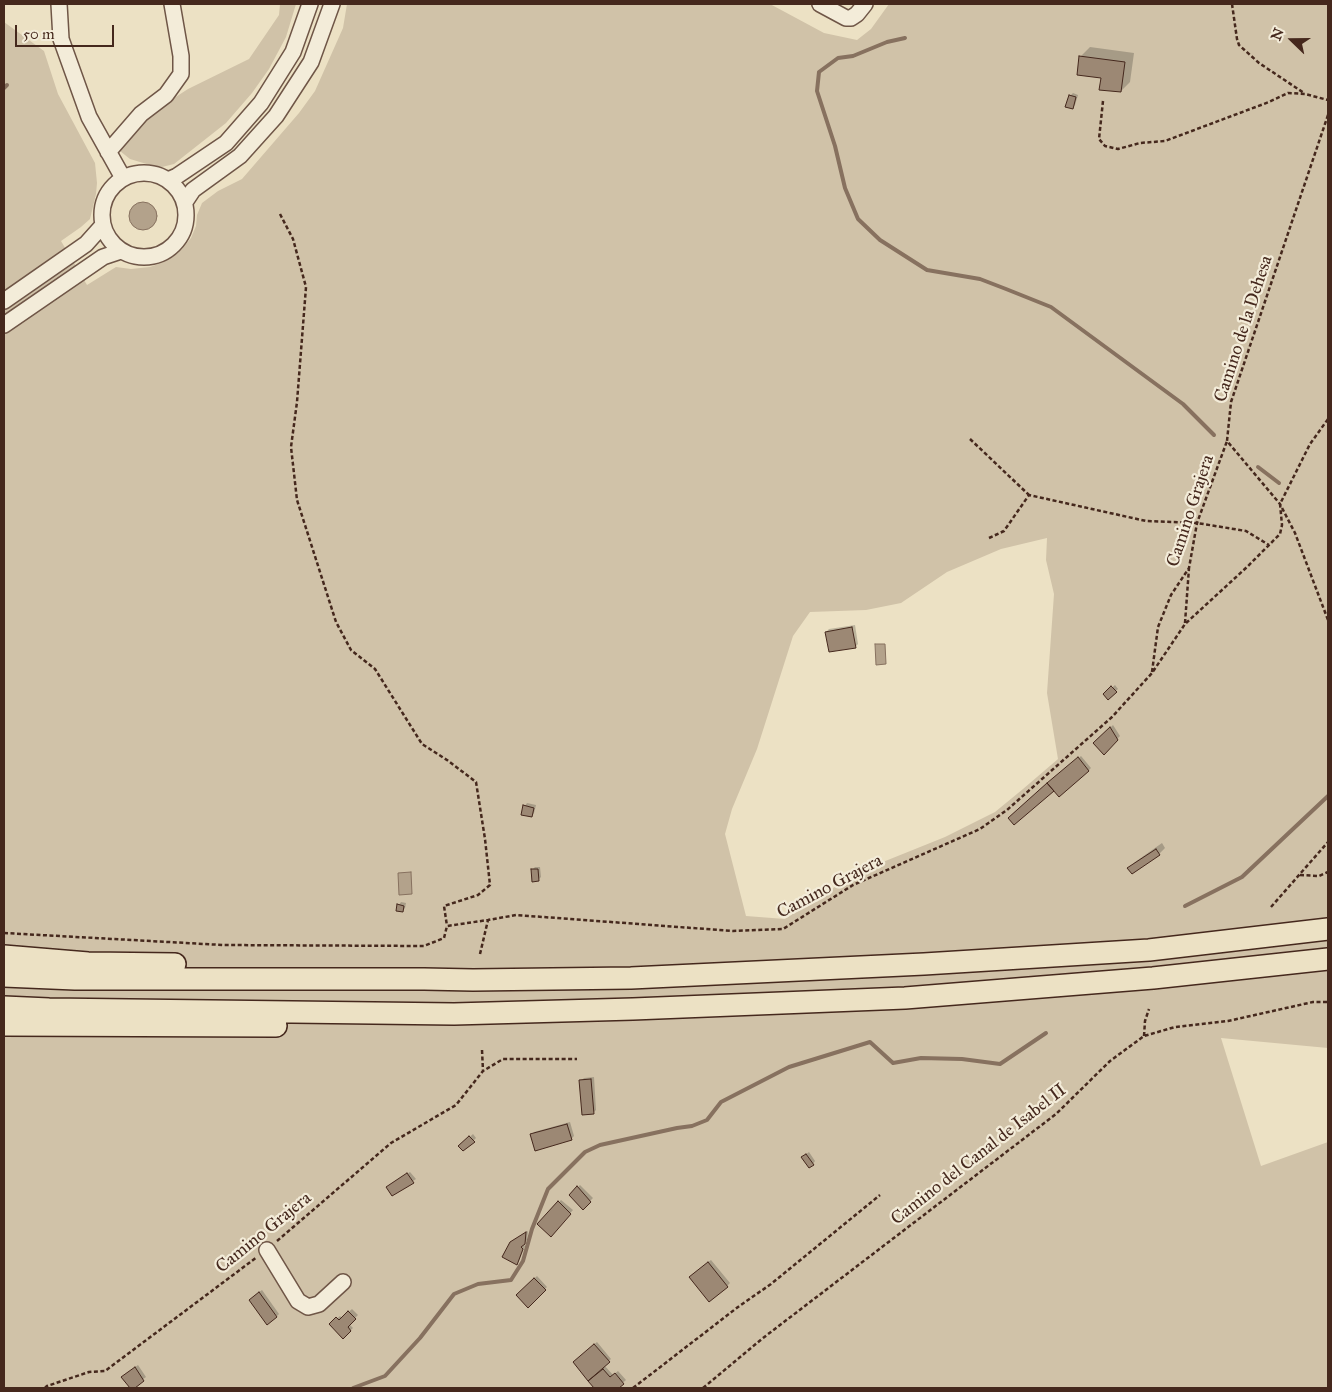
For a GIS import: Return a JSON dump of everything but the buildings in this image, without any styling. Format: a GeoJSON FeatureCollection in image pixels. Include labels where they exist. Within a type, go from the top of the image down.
{"type":"FeatureCollection","features":[{"type":"Feature","properties":{"kind":"highway"},"geometry":{"type":"LineString","coordinates":[[4,976],[75,979],[473,980],[631,978],[924,964],[1149,950],[1328,929]]}},
{"type":"Feature","properties":{"kind":"highway"},"geometry":{"type":"LineString","coordinates":[[4,956],[88,963],[345,968],[424,979]]}},
{"type":"Feature","properties":{"kind":"highway"},"geometry":{"type":"LineString","coordinates":[[4,1025],[267,1026],[454,1014],[905,998],[1153,978],[1328,959]]}},
{"type":"Feature","properties":{"kind":"highway"},"geometry":{"type":"LineString","coordinates":[[4,1007],[454,1014]]}},
{"type":"Feature","properties":{"kind":"street"},"geometry":{"type":"LineString","coordinates":[[59,4],[61,39],[89,117],[123,178]]}},
{"type":"Feature","properties":{"kind":"street"},"geometry":{"type":"LineString","coordinates":[[108,152],[142,114],[166,94],[181,74],[181,56],[172,4]]}},
{"type":"Feature","properties":{"kind":"street"},"geometry":{"type":"LineString","coordinates":[[168,180],[226,143],[261,103],[293,52],[310,4]]}},
{"type":"Feature","properties":{"kind":"street"},"geometry":{"type":"LineString","coordinates":[[185,202],[193,190],[240,156],[276,116],[311,62],[332,4]]}},
{"type":"Feature","properties":{"kind":"street"},"geometry":{"type":"LineString","coordinates":[[820,4],[856,7]]}},
{"type":"Feature","properties":{"kind":"street"},"geometry":{"type":"LineString","coordinates":[[138,173],[153,174],[168,180],[178,190],[185,202],[186,219],[181,236],[170,249],[154,257],[137,257],[121,251],[109,240],[103,226],[102,207],[110,190],[123,178],[138,173]]}},
{"type":"Feature","properties":{"kind":"street"},"geometry":{"type":"LineString","coordinates":[[4,302],[86,244],[103,226]]}},
{"type":"Feature","properties":{"kind":"street"},"geometry":{"type":"LineString","coordinates":[[4,325],[103,257],[121,251]]}},
{"type":"Feature","properties":{"kind":"street"},"geometry":{"type":"LineString","coordinates":[[267,1250],[298,1301],[308,1307],[319,1304],[343,1282]]}},
{"type":"Feature","properties":{"kind":"path"},"geometry":{"type":"LineString","coordinates":[[1232,4],[1239,45],[1258,63],[1305,94]]}},
{"type":"Feature","properties":{"kind":"path"},"geometry":{"type":"LineString","coordinates":[[1103,101],[1099,139],[1105,146],[1118,149],[1140,143],[1165,141],[1288,93],[1305,94],[1328,100]]}},
{"type":"Feature","properties":{"kind":"path","name":"Camino de la Dehesa"},"geometry":{"type":"LineString","coordinates":[[1227,440],[1231,402],[1328,115]]}},
{"type":"Feature","properties":{"kind":"path"},"geometry":{"type":"LineString","coordinates":[[4,933],[223,945],[424,946],[444,938],[447,926],[444,906],[478,896],[490,885],[476,782],[422,744],[375,669],[352,650],[336,622],[297,500],[291,447],[297,402],[306,287],[293,240],[280,214]]}},
{"type":"Feature","properties":{"kind":"path"},"geometry":{"type":"LineString","coordinates":[[1280,504],[1310,444],[1328,419]]}},
{"type":"Feature","properties":{"kind":"path"},"geometry":{"type":"LineString","coordinates":[[970,439],[1029,495],[1146,521],[1197,522],[1246,532],[1269,545]]}},
{"type":"Feature","properties":{"kind":"path"},"geometry":{"type":"LineString","coordinates":[[1227,440],[1280,504],[1296,533],[1328,620]]}},
{"type":"Feature","properties":{"kind":"path","name":"Camino Grajera"},"geometry":{"type":"LineString","coordinates":[[1152,673],[1158,627],[1171,595],[1190,568],[1197,522],[1227,440]]}},
{"type":"Feature","properties":{"kind":"path"},"geometry":{"type":"LineString","coordinates":[[989,538],[1004,531],[1029,495]]}},
{"type":"Feature","properties":{"kind":"path","name":"Camino Grajera"},"geometry":{"type":"LineString","coordinates":[[447,926],[516,915],[733,931],[783,929],[853,885],[980,829],[1006,810],[1112,717],[1152,673],[1184,624],[1280,534],[1282,525],[1280,504]]}},
{"type":"Feature","properties":{"kind":"path"},"geometry":{"type":"LineString","coordinates":[[1184,624],[1190,568]]}},
{"type":"Feature","properties":{"kind":"path"},"geometry":{"type":"LineString","coordinates":[[1271,907],[1328,842]]}},
{"type":"Feature","properties":{"kind":"path"},"geometry":{"type":"LineString","coordinates":[[1300,874],[1319,876],[1328,872]]}},
{"type":"Feature","properties":{"kind":"path"},"geometry":{"type":"LineString","coordinates":[[480,954],[488,920]]}},
{"type":"Feature","properties":{"kind":"path","name":"Camino del Canal de Isabel II"},"geometry":{"type":"LineString","coordinates":[[703,1388],[771,1332],[1056,1114],[1110,1062],[1144,1036],[1174,1027],[1228,1022],[1313,1002],[1328,1002]]}},
{"type":"Feature","properties":{"kind":"path"},"geometry":{"type":"LineString","coordinates":[[1144,1036],[1144,1021],[1149,1009]]}},
{"type":"Feature","properties":{"kind":"path"},"geometry":{"type":"LineString","coordinates":[[482,1050],[483,1071]]}},
{"type":"Feature","properties":{"kind":"path","name":"Camino Grajera"},"geometry":{"type":"LineString","coordinates":[[45,1388],[89,1372],[105,1371],[267,1250],[391,1143],[456,1105],[483,1071],[503,1059],[577,1059]]}},
{"type":"Feature","properties":{"kind":"path"},"geometry":{"type":"LineString","coordinates":[[633,1388],[771,1284],[880,1195]]}},
{"type":"Feature","properties":{"kind":"shaded area"},"geometry":{"type":"Polygon","coordinates":[[[280,4],[296,4],[286,37],[269,69],[252,93],[226,123],[174,164],[162,167],[150,165],[130,159],[120,151],[145,117],[188,89],[249,59],[279,15],[280,4]]]}},
{"type":"Feature","properties":{"kind":"shaded area"},"geometry":{"type":"Polygon","coordinates":[[[347,4],[770,4],[824,33],[857,40],[871,29],[889,4],[1328,4],[1328,1048],[1221,1038],[1261,1166],[1328,1142],[1328,1388],[4,1388],[4,22],[44,51],[58,94],[95,163],[97,183],[90,219],[61,241],[87,285],[116,267],[131,269],[150,267],[164,262],[182,249],[191,238],[202,203],[218,191],[242,179],[299,113],[315,91],[343,28],[347,4]],[[1047,538],[1001,549],[947,572],[901,603],[866,610],[810,612],[793,636],[757,749],[732,809],[725,834],[746,916],[785,919],[858,872],[945,837],[995,812],[1058,759],[1047,693],[1054,594],[1046,560],[1047,538]]]}},
{"type":"Feature","properties":{"kind":"shaded area"},"geometry":{"type":"Polygon","coordinates":[[[143,202],[153,206],[157,216],[153,226],[143,230],[133,226],[129,216],[133,206],[143,202]]]}},
{"type":"Feature","properties":{"kind":"shaded area"},"geometry":{"type":"Polygon","coordinates":[[[875,644],[885,644],[886,664],[876,665],[875,644]]]}},
{"type":"Feature","properties":{"kind":"shaded area"},"geometry":{"type":"Polygon","coordinates":[[[411,872],[412,894],[399,895],[398,873],[411,872]]]}},
{"type":"Feature","properties":{"kind":"waterway"},"geometry":{"type":"LineString","coordinates":[[905,38],[887,42],[853,56],[838,58],[819,72],[817,91],[835,146],[845,188],[858,219],[880,240],[927,270],[980,279],[1051,307],[1183,404],[1214,435]]}},
{"type":"Feature","properties":{"kind":"waterway"},"geometry":{"type":"LineString","coordinates":[[4,88],[7,85]]}},
{"type":"Feature","properties":{"kind":"waterway"},"geometry":{"type":"LineString","coordinates":[[1258,467],[1279,483]]}},
{"type":"Feature","properties":{"kind":"waterway"},"geometry":{"type":"LineString","coordinates":[[1185,906],[1242,877],[1328,796]]}},
{"type":"Feature","properties":{"kind":"waterway"},"geometry":{"type":"LineString","coordinates":[[353,1388],[385,1376],[420,1338],[454,1294],[478,1284],[511,1280],[523,1261],[532,1229],[548,1189],[585,1152],[600,1145],[692,1126],[707,1120],[721,1102],[789,1067],[870,1042],[893,1063],[921,1058],[962,1059],[1000,1064],[1046,1033]]}}]}
